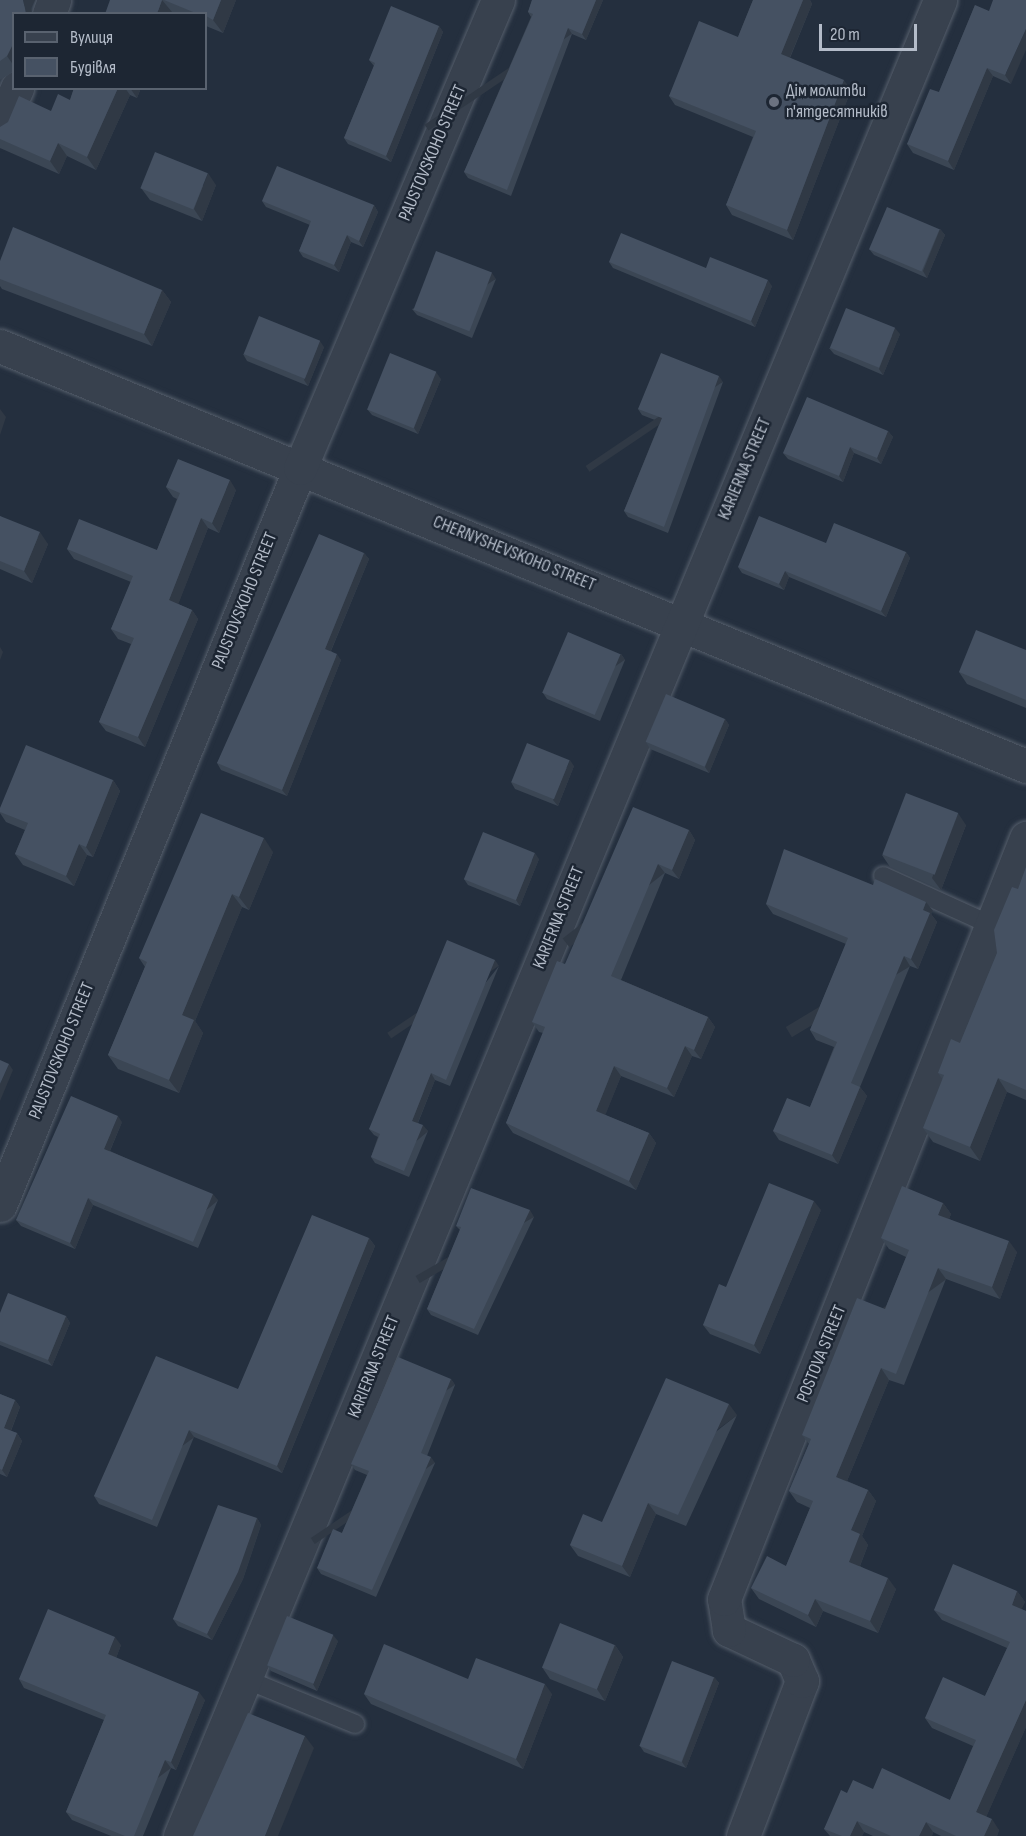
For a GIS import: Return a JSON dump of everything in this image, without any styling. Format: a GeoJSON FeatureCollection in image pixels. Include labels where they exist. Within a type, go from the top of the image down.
{"type":"FeatureCollection","features":[{"type":"Feature","properties":{"kind":"street","name":"PAUSTOVSKOHO STREET"},"geometry":{"type":"LineString","coordinates":[[0,1205],[300,468],[498,0]]}},
{"type":"Feature","properties":{"kind":"street","name":"KARIERNA STREET"},"geometry":{"type":"LineString","coordinates":[[180,1836],[940,0]]}},
{"type":"Feature","properties":{"kind":"street"},"geometry":{"type":"LineString","coordinates":[[0,127],[15,90]]}},
{"type":"Feature","properties":{"kind":"street","name":"CHERNYSHEVSKOHO STREET"},"geometry":{"type":"LineString","coordinates":[[0,346],[681,622],[1026,766]]}},
{"type":"Feature","properties":{"kind":"street","name":"POSTOVA STREET"},"geometry":{"type":"LineString","coordinates":[[743,1836],[802,1681],[793,1660],[729,1630],[724,1599],[1026,838]]}},
{"type":"Feature","properties":{"kind":"lane"},"geometry":{"type":"LineString","coordinates":[[883,876],[992,925]]}},
{"type":"Feature","properties":{"kind":"lane"},"geometry":{"type":"LineString","coordinates":[[245,1679],[355,1724]]}},
{"type":"Feature","properties":{"kind":"building"},"geometry":{"type":"Polygon","coordinates":[[[0,0],[23,0],[26,12],[12,12],[12,46],[7,56],[0,61],[0,0]]]}},
{"type":"Feature","properties":{"kind":"building"},"geometry":{"type":"Polygon","coordinates":[[[110,0],[162,0],[158,12],[106,12],[110,0]]]}},
{"type":"Feature","properties":{"kind":"building"},"geometry":{"type":"Polygon","coordinates":[[[164,0],[221,0],[213,20],[207,17],[207,12],[193,12],[164,0]]]}},
{"type":"Feature","properties":{"kind":"building"},"geometry":{"type":"Polygon","coordinates":[[[532,0],[596,0],[582,34],[568,28],[507,190],[464,172],[533,14],[528,12],[532,0]]]}},
{"type":"Feature","properties":{"kind":"building"},"geometry":{"type":"Polygon","coordinates":[[[753,0],[803,0],[781,54],[844,80],[787,230],[726,205],[756,131],[669,96],[699,21],[738,37],[753,0]]]}},
{"type":"Feature","properties":{"kind":"building"},"geometry":{"type":"Polygon","coordinates":[[[993,0],[1026,0],[1026,29],[1005,75],[987,68],[948,161],[907,144],[930,89],[939,92],[975,5],[989,11],[993,0]]]}},
{"type":"Feature","properties":{"kind":"building"},"geometry":{"type":"Polygon","coordinates":[[[391,6],[439,26],[386,156],[344,138],[375,63],[369,60],[391,6]]]}},
{"type":"Feature","properties":{"kind":"building"},"geometry":{"type":"Polygon","coordinates":[[[73,90],[117,90],[87,157],[58,143],[50,161],[0,139],[0,127],[8,122],[19,96],[51,111],[58,94],[70,100],[73,90]]]}},
{"type":"Feature","properties":{"kind":"building"},"geometry":{"type":"Polygon","coordinates":[[[155,152],[208,173],[193,210],[140,188],[155,152]]]}},
{"type":"Feature","properties":{"kind":"building"},"geometry":{"type":"Polygon","coordinates":[[[277,166],[374,205],[359,241],[347,235],[334,265],[299,251],[311,221],[262,201],[277,166]]]}},
{"type":"Feature","properties":{"kind":"building"},"geometry":{"type":"Polygon","coordinates":[[[887,207],[939,229],[921,272],[869,249],[887,207]]]}},
{"type":"Feature","properties":{"kind":"building"},"geometry":{"type":"Polygon","coordinates":[[[13,227],[162,290],[144,334],[0,279],[0,261],[13,227]]]}},
{"type":"Feature","properties":{"kind":"building"},"geometry":{"type":"Polygon","coordinates":[[[621,233],[706,268],[710,257],[768,280],[751,321],[609,262],[621,233]]]}},
{"type":"Feature","properties":{"kind":"building"},"geometry":{"type":"Polygon","coordinates":[[[436,251],[492,273],[469,331],[413,310],[436,251]]]}},
{"type":"Feature","properties":{"kind":"building"},"geometry":{"type":"Polygon","coordinates":[[[846,308],[895,328],[879,368],[830,348],[846,308]]]}},
{"type":"Feature","properties":{"kind":"building"},"geometry":{"type":"Polygon","coordinates":[[[259,316],[320,341],[305,379],[244,354],[259,316]]]}},
{"type":"Feature","properties":{"kind":"building"},"geometry":{"type":"Polygon","coordinates":[[[390,353],[436,372],[414,428],[367,410],[390,353]]]}},
{"type":"Feature","properties":{"kind":"building"},"geometry":{"type":"Polygon","coordinates":[[[661,353],[719,376],[664,527],[624,511],[662,418],[638,409],[661,353]]]}},
{"type":"Feature","properties":{"kind":"building"},"geometry":{"type":"Polygon","coordinates":[[[807,397],[888,431],[877,458],[850,447],[839,476],[783,453],[807,397]]]}},
{"type":"Feature","properties":{"kind":"building"},"geometry":{"type":"Polygon","coordinates":[[[178,459],[230,480],[212,523],[201,518],[169,600],[192,610],[138,737],[99,722],[134,638],[111,629],[133,576],[67,549],[79,519],[157,550],[180,493],[166,487],[178,459]]]}},
{"type":"Feature","properties":{"kind":"building"},"geometry":{"type":"Polygon","coordinates":[[[0,516],[40,532],[24,571],[0,561],[0,516]]]}},
{"type":"Feature","properties":{"kind":"building"},"geometry":{"type":"Polygon","coordinates":[[[759,516],[826,543],[834,523],[906,552],[881,611],[785,571],[779,584],[738,567],[759,516]]]}},
{"type":"Feature","properties":{"kind":"building"},"geometry":{"type":"Polygon","coordinates":[[[319,534],[364,553],[325,649],[337,654],[282,790],[217,763],[319,534]]]}},
{"type":"Feature","properties":{"kind":"building"},"geometry":{"type":"Polygon","coordinates":[[[976,630],[1026,650],[1026,700],[959,672],[976,630]]]}},
{"type":"Feature","properties":{"kind":"building"},"geometry":{"type":"Polygon","coordinates":[[[568,632],[620,654],[595,715],[542,693],[568,632]]]}},
{"type":"Feature","properties":{"kind":"building"},"geometry":{"type":"Polygon","coordinates":[[[666,694],[725,719],[705,767],[646,742],[666,694]]]}},
{"type":"Feature","properties":{"kind":"building"},"geometry":{"type":"Polygon","coordinates":[[[527,743],[570,760],[554,799],[511,782],[527,743]]]}},
{"type":"Feature","properties":{"kind":"building"},"geometry":{"type":"Polygon","coordinates":[[[26,745],[113,780],[86,847],[79,844],[66,876],[15,854],[28,823],[0,812],[26,745]]]}},
{"type":"Feature","properties":{"kind":"building"},"geometry":{"type":"Polygon","coordinates":[[[906,793],[958,813],[935,875],[882,855],[906,793]]]}},
{"type":"Feature","properties":{"kind":"building"},"geometry":{"type":"Polygon","coordinates":[[[633,807],[689,830],[672,870],[658,864],[611,976],[708,1017],[694,1050],[685,1046],[667,1088],[614,1066],[596,1111],[649,1133],[629,1181],[506,1123],[545,1027],[532,1022],[557,961],[565,964],[633,807]]]}},
{"type":"Feature","properties":{"kind":"building"},"geometry":{"type":"Polygon","coordinates":[[[201,813],[264,838],[239,897],[232,894],[182,1015],[194,1020],[169,1080],[108,1055],[147,962],[139,958],[201,813]]]}},
{"type":"Feature","properties":{"kind":"building"},"geometry":{"type":"Polygon","coordinates":[[[483,832],[535,853],[516,900],[464,879],[483,832]]]}},
{"type":"Feature","properties":{"kind":"building"},"geometry":{"type":"Polygon","coordinates":[[[784,849],[873,885],[875,879],[926,902],[923,910],[930,913],[911,959],[904,956],[851,1083],[860,1087],[832,1155],[773,1131],[787,1098],[810,1107],[837,1042],[810,1030],[848,938],[766,904],[784,849]]]}},
{"type":"Feature","properties":{"kind":"building"},"geometry":{"type":"Polygon","coordinates":[[[1026,867],[1026,1090],[998,1078],[970,1147],[923,1128],[944,1075],[938,1073],[951,1039],[960,1043],[997,953],[994,930],[1012,887],[1018,889],[1026,867]]]}},
{"type":"Feature","properties":{"kind":"building"},"geometry":{"type":"Polygon","coordinates":[[[447,940],[495,960],[446,1080],[431,1073],[412,1121],[423,1125],[404,1171],[371,1157],[380,1134],[369,1129],[447,940]]]}},
{"type":"Feature","properties":{"kind":"building"},"geometry":{"type":"Polygon","coordinates":[[[0,1060],[9,1064],[0,1084],[0,1060]]]}},
{"type":"Feature","properties":{"kind":"building"},"geometry":{"type":"Polygon","coordinates":[[[71,1096],[118,1116],[104,1149],[213,1194],[193,1242],[88,1198],[70,1243],[16,1220],[71,1096]]]}},
{"type":"Feature","properties":{"kind":"building"},"geometry":{"type":"Polygon","coordinates":[[[769,1183],[814,1201],[754,1345],[703,1325],[719,1284],[726,1287],[769,1183]]]}},
{"type":"Feature","properties":{"kind":"building"},"geometry":{"type":"Polygon","coordinates":[[[902,1186],[943,1203],[938,1215],[1009,1241],[992,1287],[938,1268],[896,1374],[881,1368],[836,1477],[868,1490],[851,1530],[860,1534],[849,1562],[888,1578],[870,1621],[815,1599],[808,1615],[751,1588],[767,1556],[786,1566],[813,1501],[789,1491],[811,1439],[802,1435],[857,1298],[885,1309],[909,1250],[881,1238],[902,1186]]]}},
{"type":"Feature","properties":{"kind":"building"},"geometry":{"type":"Polygon","coordinates":[[[471,1188],[530,1210],[474,1329],[427,1309],[461,1227],[456,1226],[471,1188]]]}},
{"type":"Feature","properties":{"kind":"building"},"geometry":{"type":"Polygon","coordinates":[[[312,1215],[369,1238],[277,1466],[189,1430],[152,1520],[94,1496],[156,1356],[238,1389],[312,1215]]]}},
{"type":"Feature","properties":{"kind":"building"},"geometry":{"type":"Polygon","coordinates":[[[8,1293],[66,1316],[48,1360],[0,1341],[0,1313],[8,1293]]]}},
{"type":"Feature","properties":{"kind":"building"},"geometry":{"type":"Polygon","coordinates":[[[398,1357],[451,1379],[421,1453],[431,1457],[372,1590],[317,1568],[333,1529],[342,1533],[369,1471],[351,1464],[398,1357]]]}},
{"type":"Feature","properties":{"kind":"building"},"geometry":{"type":"Polygon","coordinates":[[[666,1378],[729,1404],[678,1515],[648,1503],[622,1566],[570,1545],[583,1514],[602,1522],[666,1378]]]}},
{"type":"Feature","properties":{"kind":"building"},"geometry":{"type":"Polygon","coordinates":[[[0,1394],[15,1400],[4,1428],[17,1433],[2,1470],[0,1469],[0,1394]]]}},
{"type":"Feature","properties":{"kind":"building"},"geometry":{"type":"Polygon","coordinates":[[[218,1505],[257,1518],[238,1572],[207,1634],[173,1619],[218,1505]]]}},
{"type":"Feature","properties":{"kind":"building"},"geometry":{"type":"Polygon","coordinates":[[[953,1564],[1017,1591],[1012,1605],[1026,1611],[1026,1700],[976,1812],[992,1819],[984,1836],[956,1836],[926,1822],[919,1836],[891,1836],[857,1821],[850,1836],[842,1836],[824,1829],[841,1790],[847,1793],[853,1780],[873,1789],[882,1768],[950,1800],[976,1740],[925,1718],[943,1677],[985,1696],[1010,1642],[934,1610],[953,1564]]]}},
{"type":"Feature","properties":{"kind":"building"},"geometry":{"type":"Polygon","coordinates":[[[48,1609],[115,1637],[108,1654],[199,1692],[171,1762],[165,1760],[134,1836],[125,1836],[66,1812],[106,1715],[19,1679],[48,1609]]]}},
{"type":"Feature","properties":{"kind":"building"},"geometry":{"type":"Polygon","coordinates":[[[287,1616],[333,1635],[314,1684],[267,1665],[287,1616]]]}},
{"type":"Feature","properties":{"kind":"building"},"geometry":{"type":"Polygon","coordinates":[[[560,1623],[615,1645],[597,1690],[542,1668],[560,1623]]]}},
{"type":"Feature","properties":{"kind":"building"},"geometry":{"type":"Polygon","coordinates":[[[384,1644],[468,1679],[476,1658],[545,1684],[516,1759],[364,1694],[384,1644]]]}},
{"type":"Feature","properties":{"kind":"building"},"geometry":{"type":"Polygon","coordinates":[[[672,1661],[714,1677],[681,1762],[639,1746],[672,1661]]]}},
{"type":"Feature","properties":{"kind":"building"},"geometry":{"type":"Polygon","coordinates":[[[248,1713],[305,1736],[265,1836],[193,1836],[248,1713]]]}},
{"type":"Feature","properties":{"kind":"place","name":"Дім молитви п'ятдесятників"},"geometry":{"type":"Point","coordinates":[774,102]}}]}
